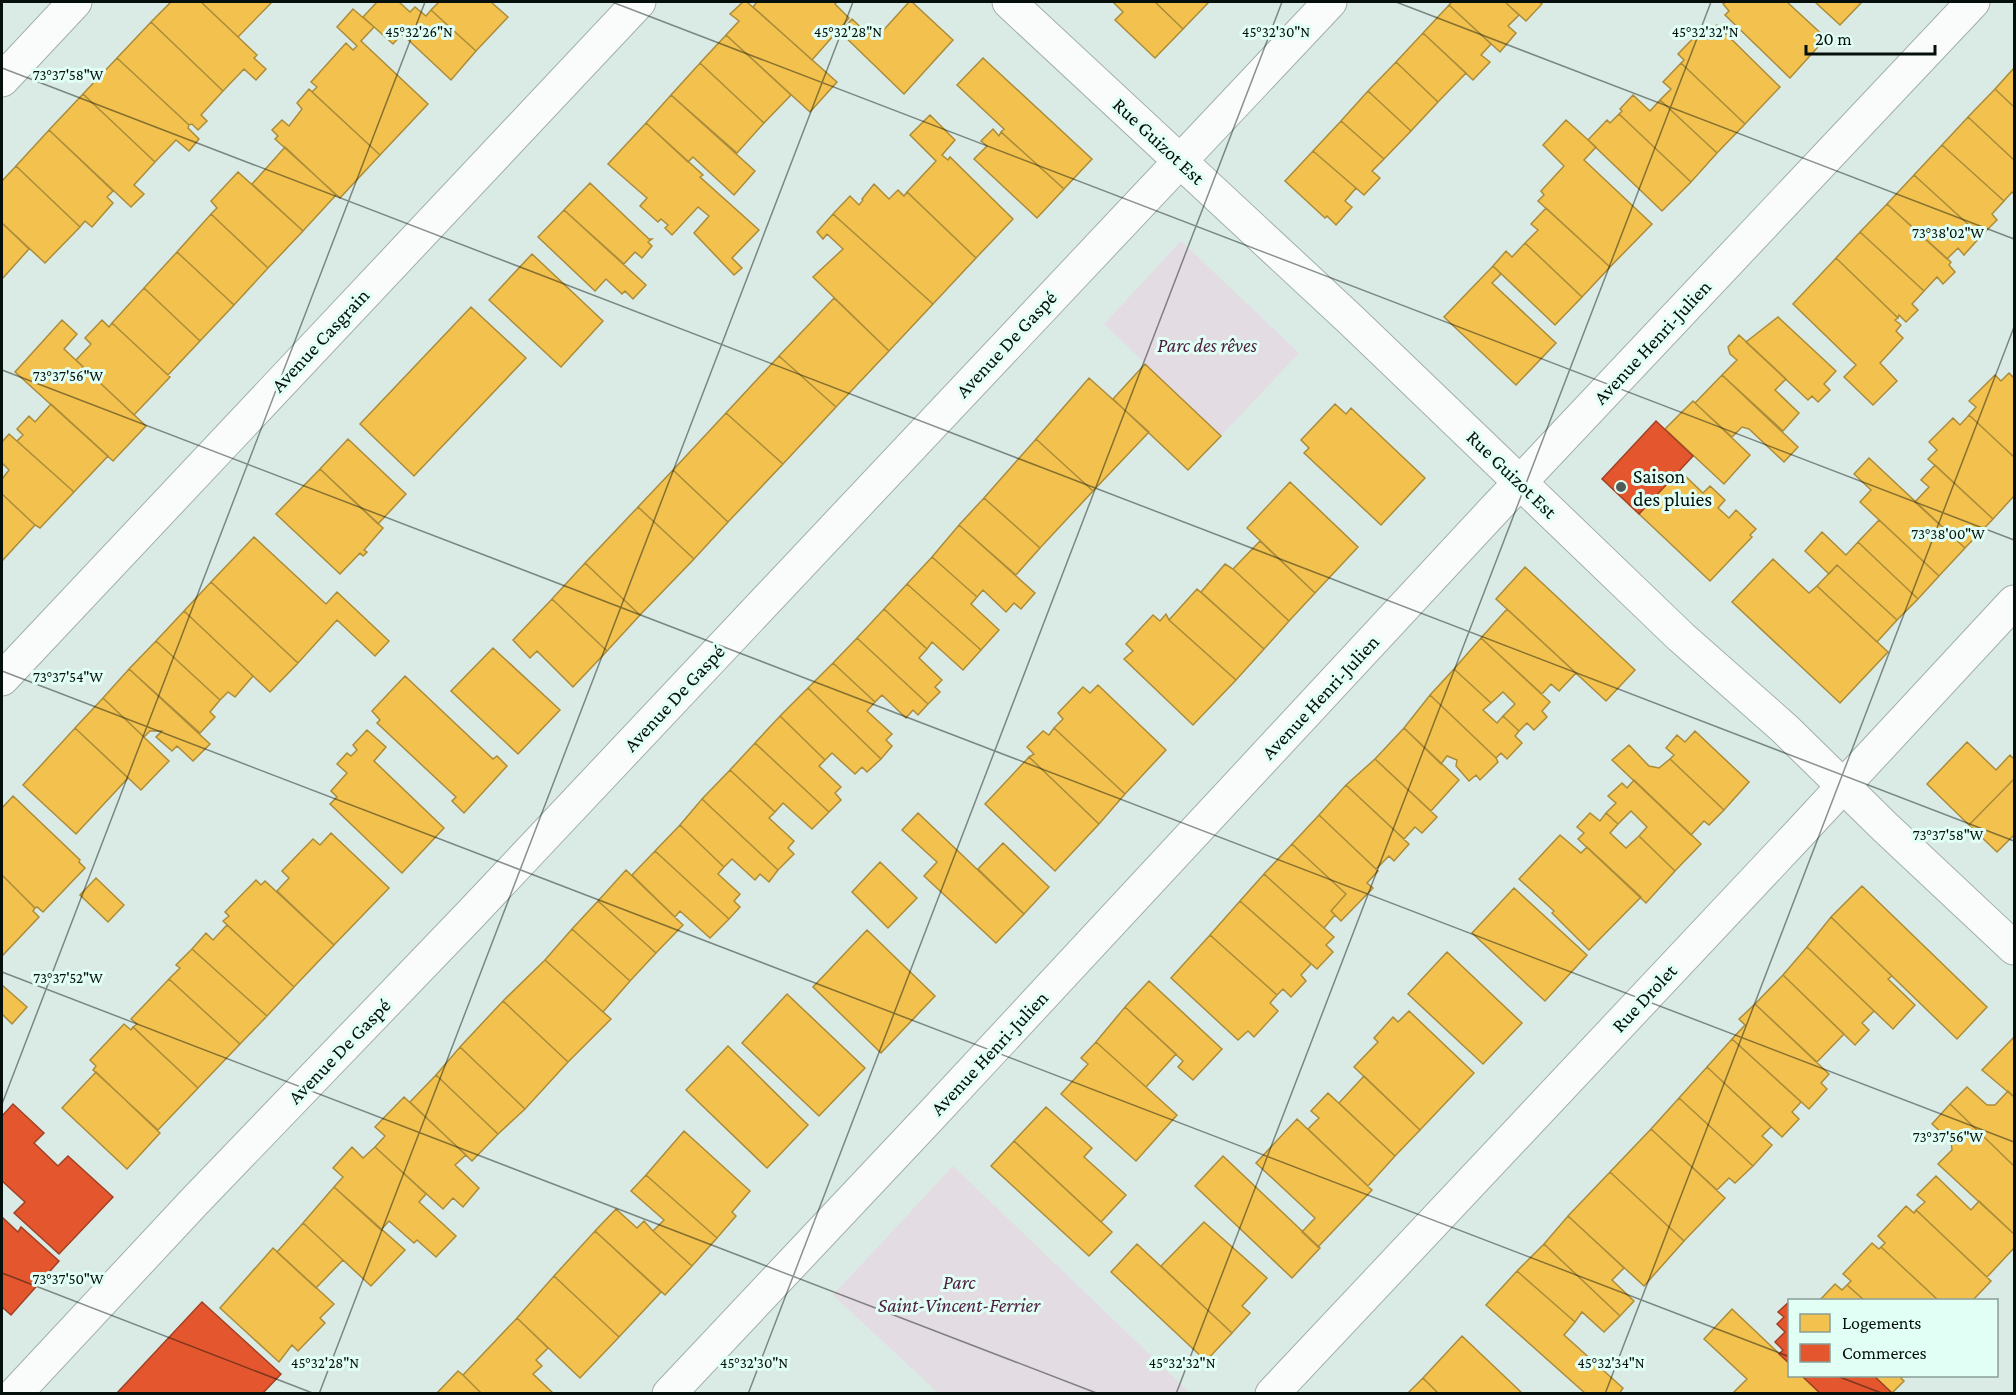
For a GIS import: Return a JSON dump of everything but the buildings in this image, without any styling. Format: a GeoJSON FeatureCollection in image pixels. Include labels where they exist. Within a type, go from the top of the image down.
{"type":"FeatureCollection","features":[{"type":"Feature","properties":{"kind":"street"},"geometry":{"type":"LineString","coordinates":[[2,80],[75,2]]}},
{"type":"Feature","properties":{"kind":"street","name":"Avenue Casgrain"},"geometry":{"type":"LineString","coordinates":[[2,679],[639,2]]}},
{"type":"Feature","properties":{"kind":"street","name":"Rue Guizot Est"},"geometry":{"type":"LineString","coordinates":[[1009,2],[1521,482],[1681,637],[1785,729],[2014,948]]}},
{"type":"Feature","properties":{"kind":"street","name":"Avenue De Gaspé"},"geometry":{"type":"LineString","coordinates":[[15,1394],[1330,2]]}},
{"type":"Feature","properties":{"kind":"street","name":"Avenue Henri-Julien"},"geometry":{"type":"LineString","coordinates":[[669,1394],[1972,2]]}},
{"type":"Feature","properties":{"kind":"street","name":"Rue Drolet"},"geometry":{"type":"LineString","coordinates":[[1272,1394],[2014,602]]}},
{"type":"Feature","properties":{"kind":"green space","name":"Parc des rêves"},"geometry":{"type":"Polygon","coordinates":[[[1181,241],[1299,353],[1221,436],[1104,324],[1181,241]]]}},
{"type":"Feature","properties":{"kind":"green space","name":"Parc Saint-Vincent-Ferrier"},"geometry":{"type":"Polygon","coordinates":[[[953,1166],[1189,1392],[938,1393],[833,1295],[953,1166]]]}},
{"type":"Feature","properties":{"kind":"place","name":"Saison des pluies"},"geometry":{"type":"Point","coordinates":[1621,487]}}]}
